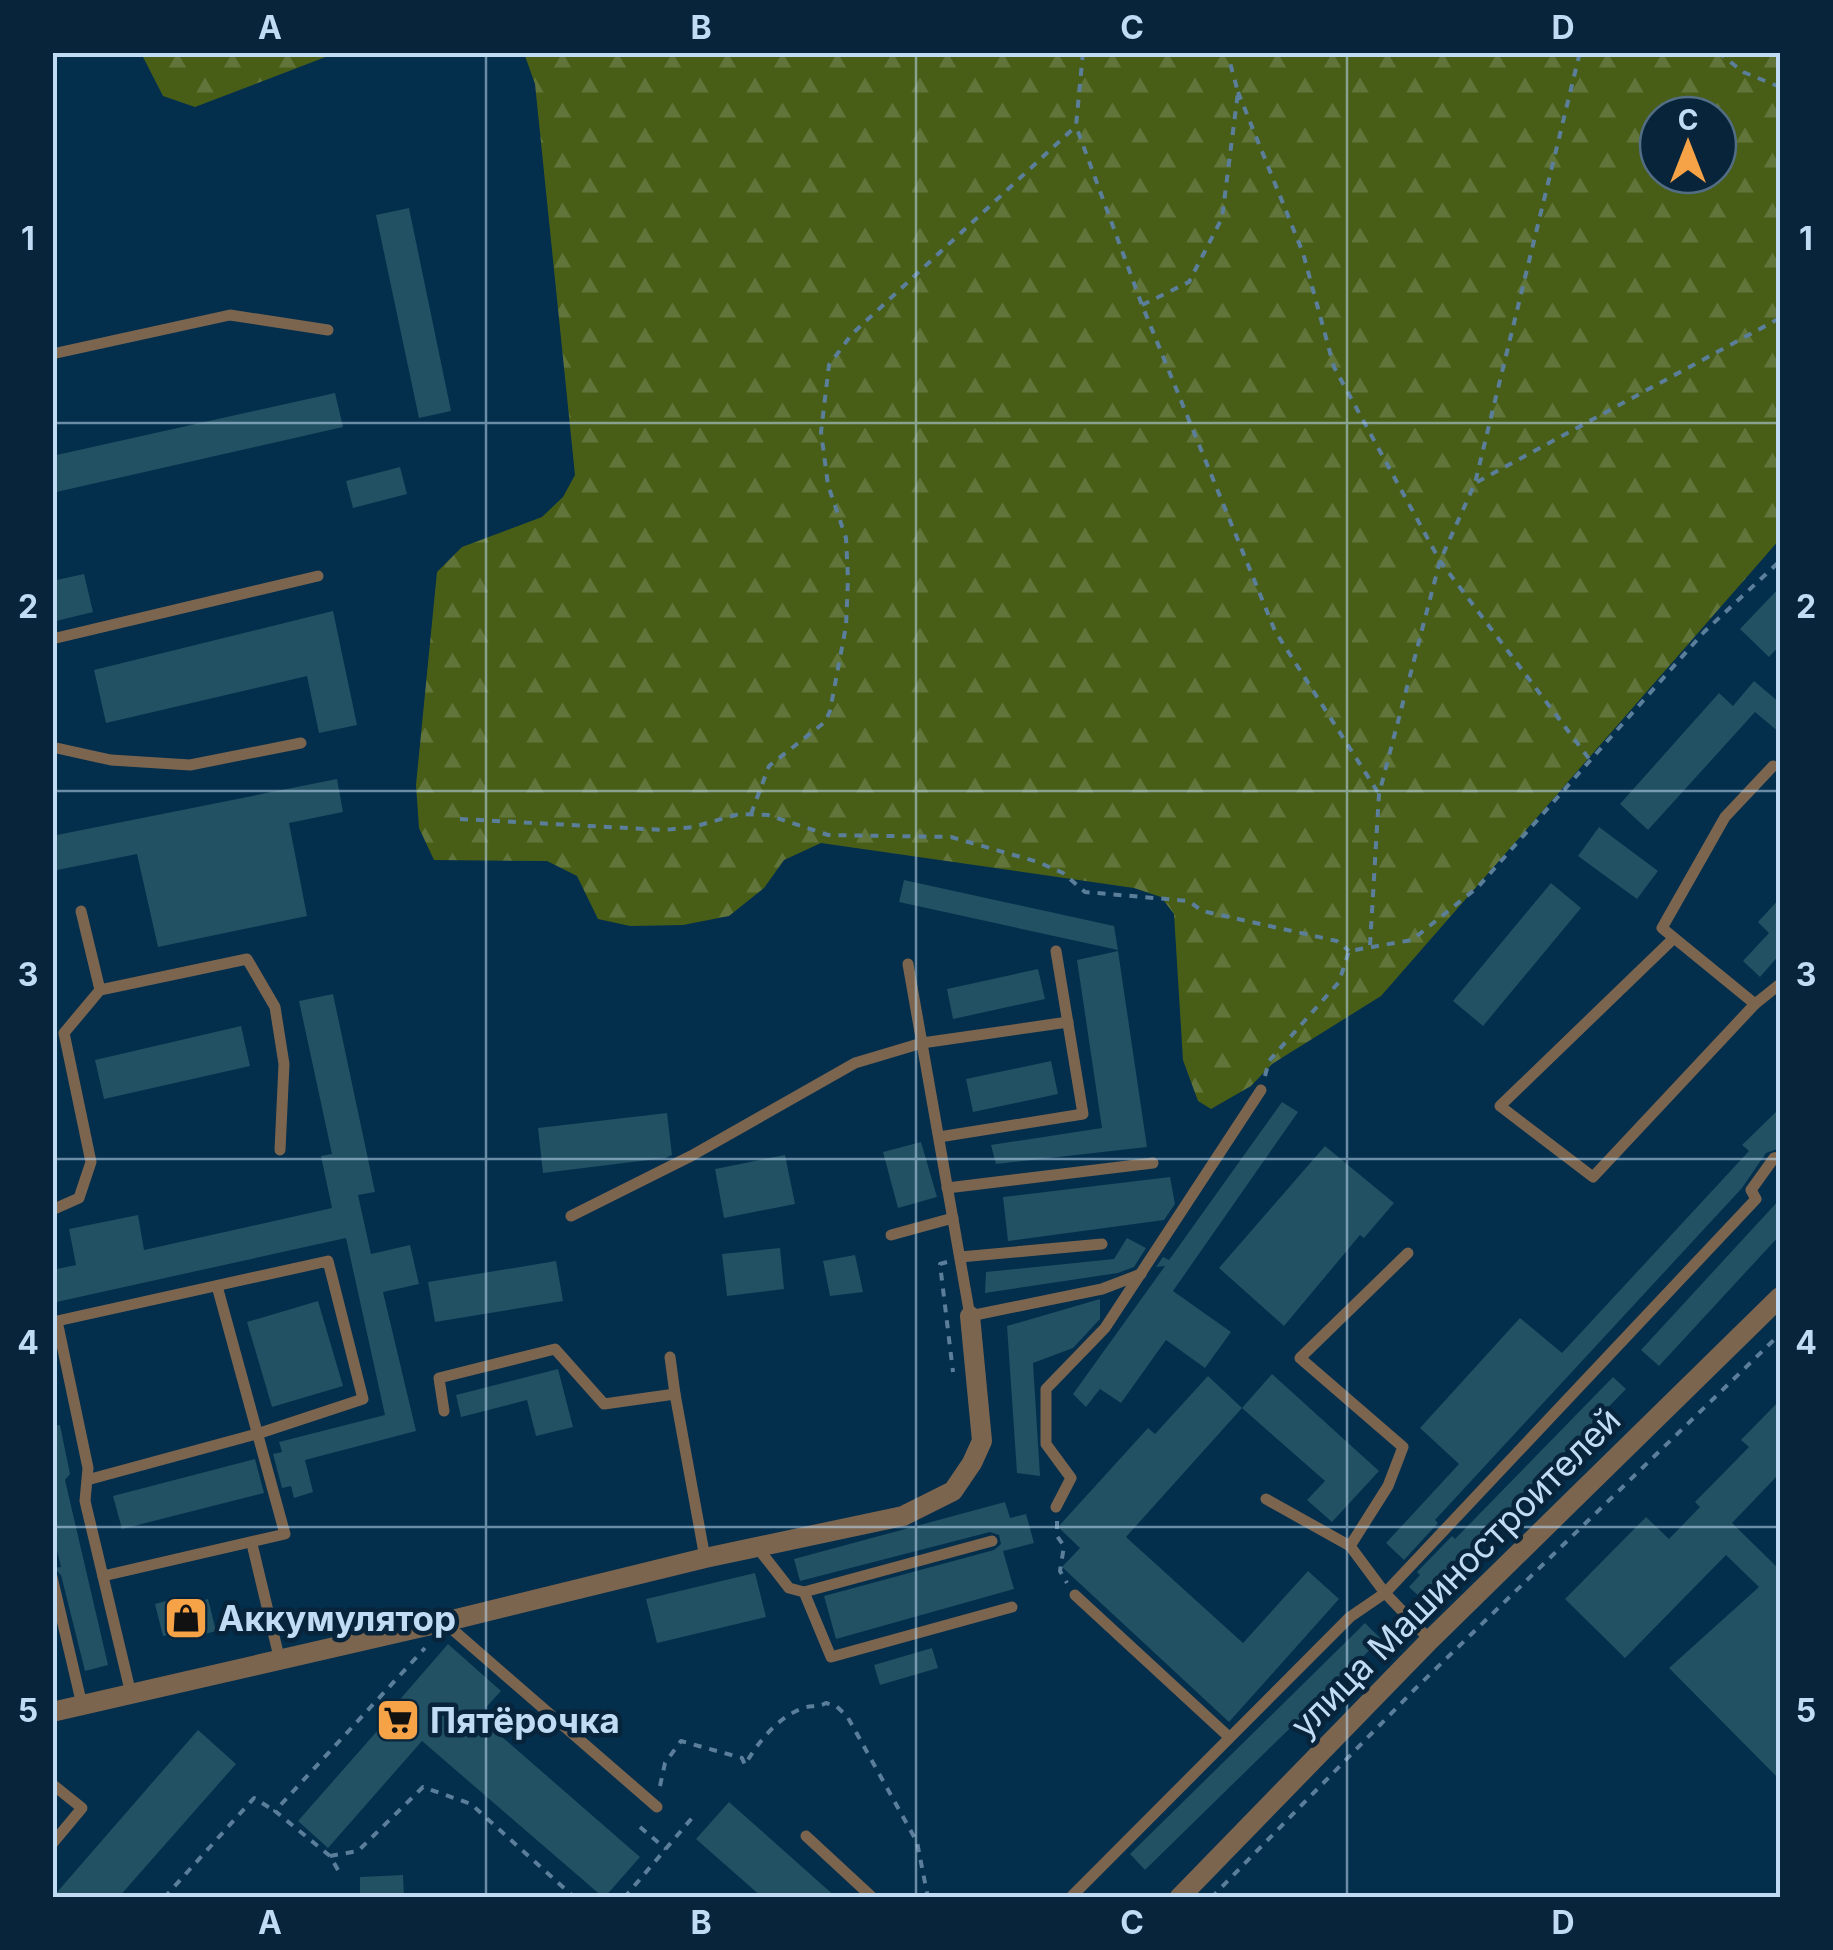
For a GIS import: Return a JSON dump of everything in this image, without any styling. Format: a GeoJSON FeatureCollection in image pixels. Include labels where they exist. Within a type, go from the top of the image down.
{"type":"FeatureCollection","features":[{"type":"Feature","properties":{"kind":"street","name":"улица Машиностроителей"},"geometry":{"type":"LineString","coordinates":[[1179,1898],[1430,1640],[1780,1297]]}},
{"type":"Feature","properties":{"kind":"street"},"geometry":{"type":"LineString","coordinates":[[52,1712],[705,1558],[903,1516],[953,1491],[982,1441],[970,1316]]}},
{"type":"Feature","properties":{"kind":"lane"},"geometry":{"type":"LineString","coordinates":[[52,354],[230,315],[328,330]]}},
{"type":"Feature","properties":{"kind":"lane"},"geometry":{"type":"LineString","coordinates":[[52,639],[318,576]]}},
{"type":"Feature","properties":{"kind":"lane"},"geometry":{"type":"LineString","coordinates":[[52,747],[110,760],[190,764],[301,743]]}},
{"type":"Feature","properties":{"kind":"lane"},"geometry":{"type":"LineString","coordinates":[[1755,1004],[1662,928],[1726,817],[1773,766]]}},
{"type":"Feature","properties":{"kind":"lane"},"geometry":{"type":"LineString","coordinates":[[81,911],[100,990]]}},
{"type":"Feature","properties":{"kind":"lane"},"geometry":{"type":"LineString","coordinates":[[1674,938],[1500,1106],[1592,1177],[1755,1004],[1780,984]]}},
{"type":"Feature","properties":{"kind":"lane"},"geometry":{"type":"LineString","coordinates":[[938,1137],[1082,1114],[1056,951]]}},
{"type":"Feature","properties":{"kind":"lane"},"geometry":{"type":"LineString","coordinates":[[52,1210],[79,1198],[91,1162],[64,1033],[100,990],[247,959],[274,1007],[284,1064],[280,1150]]}},
{"type":"Feature","properties":{"kind":"lane"},"geometry":{"type":"LineString","coordinates":[[908,964],[970,1316],[1102,1289],[1141,1274]]}},
{"type":"Feature","properties":{"kind":"lane"},"geometry":{"type":"LineString","coordinates":[[571,1216],[692,1156],[854,1063],[922,1043],[1068,1022]]}},
{"type":"Feature","properties":{"kind":"lane"},"geometry":{"type":"LineString","coordinates":[[1056,1507],[1070,1478],[1046,1444],[1046,1389],[1105,1328],[1261,1090]]}},
{"type":"Feature","properties":{"kind":"lane"},"geometry":{"type":"LineString","coordinates":[[1070,1898],[1350,1618],[1385,1594],[1756,1199],[1751,1190],[1774,1158],[1780,1157]]}},
{"type":"Feature","properties":{"kind":"lane"},"geometry":{"type":"LineString","coordinates":[[948,1188],[1154,1163]]}},
{"type":"Feature","properties":{"kind":"lane"},"geometry":{"type":"LineString","coordinates":[[892,1235],[953,1218]]}},
{"type":"Feature","properties":{"kind":"lane"},"geometry":{"type":"LineString","coordinates":[[960,1258],[1102,1244]]}},
{"type":"Feature","properties":{"kind":"lane"},"geometry":{"type":"LineString","coordinates":[[1350,1546],[1388,1486],[1403,1447],[1300,1358],[1408,1253]]}},
{"type":"Feature","properties":{"kind":"lane"},"geometry":{"type":"LineString","coordinates":[[87,1480],[260,1433],[364,1399],[328,1261],[57,1321],[88,1468],[85,1501],[131,1694]]}},
{"type":"Feature","properties":{"kind":"lane"},"geometry":{"type":"LineString","coordinates":[[103,1576],[285,1534],[217,1286]]}},
{"type":"Feature","properties":{"kind":"lane"},"geometry":{"type":"LineString","coordinates":[[444,1410],[440,1378],[555,1349],[604,1404],[675,1394]]}},
{"type":"Feature","properties":{"kind":"lane"},"geometry":{"type":"LineString","coordinates":[[670,1357],[705,1558]]}},
{"type":"Feature","properties":{"kind":"lane"},"geometry":{"type":"LineString","coordinates":[[1266,1500],[1350,1546],[1385,1594],[1430,1640]]}},
{"type":"Feature","properties":{"kind":"lane"},"geometry":{"type":"LineString","coordinates":[[756,1547],[789,1588],[804,1592],[992,1542]]}},
{"type":"Feature","properties":{"kind":"lane"},"geometry":{"type":"LineString","coordinates":[[252,1544],[280,1661]]}},
{"type":"Feature","properties":{"kind":"lane"},"geometry":{"type":"LineString","coordinates":[[52,1578],[82,1705]]}},
{"type":"Feature","properties":{"kind":"lane"},"geometry":{"type":"LineString","coordinates":[[804,1592],[831,1657],[1012,1607]]}},
{"type":"Feature","properties":{"kind":"lane"},"geometry":{"type":"LineString","coordinates":[[1075,1595],[1228,1737]]}},
{"type":"Feature","properties":{"kind":"lane"},"geometry":{"type":"LineString","coordinates":[[444,1622],[652,1803]]}},
{"type":"Feature","properties":{"kind":"lane"},"geometry":{"type":"LineString","coordinates":[[52,1784],[82,1808],[52,1844]]}},
{"type":"Feature","properties":{"kind":"lane"},"geometry":{"type":"LineString","coordinates":[[806,1836],[873,1898]]}},
{"type":"Feature","properties":{"kind":"path"},"geometry":{"type":"LineString","coordinates":[[1083,52],[1076,126],[1142,305],[1275,631],[1379,794]]}},
{"type":"Feature","properties":{"kind":"path"},"geometry":{"type":"LineString","coordinates":[[1227,52],[1238,92],[1302,253],[1334,367],[1440,561],[1590,760]]}},
{"type":"Feature","properties":{"kind":"path"},"geometry":{"type":"LineString","coordinates":[[1370,945],[1379,794],[1440,561],[1474,483],[1580,52]]}},
{"type":"Feature","properties":{"kind":"path"},"geometry":{"type":"LineString","coordinates":[[1718,52],[1743,72],[1780,87]]}},
{"type":"Feature","properties":{"kind":"path"},"geometry":{"type":"LineString","coordinates":[[1142,305],[1189,282],[1222,218],[1238,92]]}},
{"type":"Feature","properties":{"kind":"path"},"geometry":{"type":"LineString","coordinates":[[752,814],[769,766],[812,733],[830,711],[846,626],[846,538],[828,485],[821,432],[829,365],[852,334],[1076,126]]}},
{"type":"Feature","properties":{"kind":"path"},"geometry":{"type":"LineString","coordinates":[[1474,483],[1780,318]]}},
{"type":"Feature","properties":{"kind":"path"},"geometry":{"type":"LineString","coordinates":[[1349,950],[1412,940],[1478,888],[1704,632],[1780,561]]}},
{"type":"Feature","properties":{"kind":"path"},"geometry":{"type":"LineString","coordinates":[[460,819],[664,830],[752,814],[768,815],[828,836],[951,838],[1063,873],[1085,892],[1189,901],[1202,911],[1337,941],[1349,950]]}},
{"type":"Feature","properties":{"kind":"path"},"geometry":{"type":"LineString","coordinates":[[1261,1090],[1268,1061],[1339,982],[1349,950]]}},
{"type":"Feature","properties":{"kind":"path"},"geometry":{"type":"LineString","coordinates":[[954,1377],[940,1264],[960,1258]]}},
{"type":"Feature","properties":{"kind":"path"},"geometry":{"type":"LineString","coordinates":[[1211,1898],[1416,1688],[1780,1334]]}},
{"type":"Feature","properties":{"kind":"path"},"geometry":{"type":"LineString","coordinates":[[1056,1507],[1057,1536],[1064,1546],[1060,1571],[1075,1595]]}},
{"type":"Feature","properties":{"kind":"path"},"geometry":{"type":"LineString","coordinates":[[275,1811],[428,1644]]}},
{"type":"Feature","properties":{"kind":"path"},"geometry":{"type":"LineString","coordinates":[[652,1803],[659,1793],[665,1762],[682,1741],[742,1758],[746,1764],[779,1722],[806,1707],[818,1708],[826,1703],[836,1706],[846,1716],[917,1842],[928,1898]]}},
{"type":"Feature","properties":{"kind":"path"},"geometry":{"type":"LineString","coordinates":[[330,1856],[358,1852],[423,1787],[471,1804],[575,1898]]}},
{"type":"Feature","properties":{"kind":"path"},"geometry":{"type":"LineString","coordinates":[[164,1898],[254,1798],[330,1856],[338,1870]]}},
{"type":"Feature","properties":{"kind":"path"},"geometry":{"type":"LineString","coordinates":[[624,1898],[692,1818]]}},
{"type":"Feature","properties":{"kind":"path"},"geometry":{"type":"LineString","coordinates":[[640,1828],[666,1848]]}},
{"type":"Feature","properties":{"kind":"green space"},"geometry":{"type":"Polygon","coordinates":[[[141,53],[336,53],[195,107],[163,96],[141,53]]]}},
{"type":"Feature","properties":{"kind":"green space"},"geometry":{"type":"Polygon","coordinates":[[[524,53],[1780,53],[1780,539],[1381,996],[1272,1064],[1251,1086],[1211,1109],[1198,1101],[1183,1060],[1174,914],[1161,897],[1134,888],[821,843],[784,860],[764,888],[729,916],[683,925],[630,926],[598,919],[577,876],[547,861],[434,860],[419,828],[416,785],[437,572],[462,547],[542,517],[563,497],[575,475],[535,84],[524,53]]]}},
{"type":"Feature","properties":{"kind":"building"},"geometry":{"type":"Polygon","coordinates":[[[409,208],[451,411],[419,418],[376,215],[409,208]]]}},
{"type":"Feature","properties":{"kind":"building"},"geometry":{"type":"Polygon","coordinates":[[[335,393],[343,427],[52,493],[52,456],[335,393]]]}},
{"type":"Feature","properties":{"kind":"building"},"geometry":{"type":"Polygon","coordinates":[[[400,467],[407,494],[353,508],[346,481],[400,467]]]}},
{"type":"Feature","properties":{"kind":"building"},"geometry":{"type":"Polygon","coordinates":[[[84,574],[93,612],[52,622],[52,581],[84,574]]]}},
{"type":"Feature","properties":{"kind":"building"},"geometry":{"type":"Polygon","coordinates":[[[1780,587],[1780,645],[1769,657],[1740,629],[1780,587]]]}},
{"type":"Feature","properties":{"kind":"building"},"geometry":{"type":"Polygon","coordinates":[[[333,611],[357,725],[319,733],[307,676],[106,723],[94,670],[333,611]]]}},
{"type":"Feature","properties":{"kind":"building"},"geometry":{"type":"Polygon","coordinates":[[[1754,681],[1780,703],[1780,733],[1755,712],[1648,830],[1620,804],[1719,693],[1733,706],[1754,681]]]}},
{"type":"Feature","properties":{"kind":"building"},"geometry":{"type":"Polygon","coordinates":[[[337,779],[343,812],[289,823],[307,916],[158,947],[137,854],[52,871],[52,836],[337,779]]]}},
{"type":"Feature","properties":{"kind":"building"},"geometry":{"type":"Polygon","coordinates":[[[1599,827],[1658,871],[1637,899],[1578,856],[1599,827]]]}},
{"type":"Feature","properties":{"kind":"building"},"geometry":{"type":"Polygon","coordinates":[[[904,880],[1114,926],[1118,950],[899,902],[904,880]]]}},
{"type":"Feature","properties":{"kind":"building"},"geometry":{"type":"Polygon","coordinates":[[[1551,883],[1581,908],[1483,1026],[1453,1001],[1551,883]]]}},
{"type":"Feature","properties":{"kind":"building"},"geometry":{"type":"Polygon","coordinates":[[[1780,898],[1780,954],[1760,977],[1743,961],[1769,933],[1758,922],[1780,898]]]}},
{"type":"Feature","properties":{"kind":"building"},"geometry":{"type":"Polygon","coordinates":[[[1118,951],[1147,1147],[996,1164],[991,1145],[1102,1128],[1077,960],[1118,951]]]}},
{"type":"Feature","properties":{"kind":"building"},"geometry":{"type":"Polygon","coordinates":[[[1038,969],[1045,999],[953,1019],[947,989],[1038,969]]]}},
{"type":"Feature","properties":{"kind":"building"},"geometry":{"type":"Polygon","coordinates":[[[333,994],[375,1192],[358,1195],[371,1254],[410,1245],[419,1284],[383,1292],[416,1431],[305,1460],[313,1492],[294,1498],[291,1486],[282,1488],[273,1454],[282,1452],[279,1442],[385,1415],[346,1238],[52,1303],[52,1270],[76,1265],[69,1229],[138,1215],[144,1250],[332,1208],[321,1156],[332,1154],[299,1001],[333,994]]]}},
{"type":"Feature","properties":{"kind":"building"},"geometry":{"type":"Polygon","coordinates":[[[241,1026],[250,1066],[104,1099],[95,1060],[241,1026]]]}},
{"type":"Feature","properties":{"kind":"building"},"geometry":{"type":"Polygon","coordinates":[[[1051,1061],[1058,1094],[973,1112],[966,1079],[1051,1061]]]}},
{"type":"Feature","properties":{"kind":"building"},"geometry":{"type":"Polygon","coordinates":[[[1282,1102],[1298,1112],[1173,1291],[1231,1332],[1205,1368],[1166,1340],[1121,1403],[1100,1389],[1086,1407],[1073,1394],[1165,1266],[1156,1267],[1163,1257],[1169,1260],[1282,1102]]]}},
{"type":"Feature","properties":{"kind":"building"},"geometry":{"type":"Polygon","coordinates":[[[1780,1108],[1780,1148],[1766,1153],[1742,1188],[1435,1520],[1438,1523],[1404,1560],[1386,1543],[1459,1464],[1420,1428],[1520,1318],[1562,1353],[1749,1151],[1742,1145],[1780,1108]]]}},
{"type":"Feature","properties":{"kind":"building"},"geometry":{"type":"Polygon","coordinates":[[[667,1113],[672,1155],[543,1173],[538,1128],[667,1113]]]}},
{"type":"Feature","properties":{"kind":"building"},"geometry":{"type":"Polygon","coordinates":[[[921,1142],[937,1197],[898,1208],[883,1152],[921,1142]]]}},
{"type":"Feature","properties":{"kind":"building"},"geometry":{"type":"Polygon","coordinates":[[[1325,1146],[1394,1203],[1364,1238],[1360,1235],[1284,1326],[1219,1268],[1325,1146]]]}},
{"type":"Feature","properties":{"kind":"building"},"geometry":{"type":"Polygon","coordinates":[[[785,1155],[795,1204],[724,1218],[715,1169],[785,1155]]]}},
{"type":"Feature","properties":{"kind":"building"},"geometry":{"type":"Polygon","coordinates":[[[1170,1177],[1175,1204],[1164,1220],[1008,1241],[1003,1197],[1170,1177]]]}},
{"type":"Feature","properties":{"kind":"building"},"geometry":{"type":"Polygon","coordinates":[[[1780,1199],[1780,1235],[1659,1366],[1641,1350],[1780,1199]]]}},
{"type":"Feature","properties":{"kind":"building"},"geometry":{"type":"Polygon","coordinates":[[[1127,1238],[1146,1248],[1134,1267],[1118,1273],[985,1293],[986,1272],[1114,1259],[1127,1238]]]}},
{"type":"Feature","properties":{"kind":"building"},"geometry":{"type":"Polygon","coordinates":[[[780,1248],[784,1289],[727,1296],[722,1254],[780,1248]]]}},
{"type":"Feature","properties":{"kind":"building"},"geometry":{"type":"Polygon","coordinates":[[[855,1255],[863,1292],[830,1296],[823,1261],[855,1255]]]}},
{"type":"Feature","properties":{"kind":"building"},"geometry":{"type":"Polygon","coordinates":[[[556,1261],[563,1301],[435,1322],[428,1282],[556,1261]]]}},
{"type":"Feature","properties":{"kind":"building"},"geometry":{"type":"Polygon","coordinates":[[[1100,1299],[1100,1319],[1073,1348],[1033,1363],[1040,1476],[1017,1473],[1007,1326],[1100,1299]]]}},
{"type":"Feature","properties":{"kind":"building"},"geometry":{"type":"Polygon","coordinates":[[[318,1301],[343,1386],[272,1407],[247,1322],[318,1301]]]}},
{"type":"Feature","properties":{"kind":"building"},"geometry":{"type":"Polygon","coordinates":[[[558,1369],[573,1427],[536,1436],[527,1400],[461,1417],[456,1395],[558,1369]]]}},
{"type":"Feature","properties":{"kind":"building"},"geometry":{"type":"Polygon","coordinates":[[[1272,1374],[1379,1471],[1332,1522],[1307,1500],[1325,1481],[1242,1408],[1272,1374]]]}},
{"type":"Feature","properties":{"kind":"building"},"geometry":{"type":"Polygon","coordinates":[[[1208,1376],[1242,1408],[1126,1537],[1243,1643],[1308,1571],[1339,1599],[1229,1722],[1062,1567],[1080,1548],[1058,1527],[1148,1428],[1155,1434],[1208,1376]]]}},
{"type":"Feature","properties":{"kind":"building"},"geometry":{"type":"Polygon","coordinates":[[[1613,1377],[1626,1389],[1422,1599],[1409,1587],[1420,1575],[1417,1572],[1452,1536],[1455,1539],[1613,1377]]]}},
{"type":"Feature","properties":{"kind":"building"},"geometry":{"type":"Polygon","coordinates":[[[1780,1400],[1780,1473],[1732,1523],[1780,1570],[1780,1780],[1669,1668],[1759,1587],[1726,1555],[1625,1658],[1565,1599],[1646,1517],[1669,1539],[1700,1507],[1695,1502],[1749,1447],[1741,1440],[1780,1400]]]}},
{"type":"Feature","properties":{"kind":"building"},"geometry":{"type":"Polygon","coordinates":[[[60,1425],[70,1474],[65,1480],[108,1665],[85,1671],[61,1575],[54,1568],[61,1567],[52,1530],[52,1426],[60,1425]]]}},
{"type":"Feature","properties":{"kind":"building"},"geometry":{"type":"Polygon","coordinates":[[[255,1459],[264,1493],[122,1529],[113,1496],[255,1459]]]}},
{"type":"Feature","properties":{"kind":"building"},"geometry":{"type":"Polygon","coordinates":[[[1005,1502],[1010,1518],[1026,1514],[1034,1543],[1003,1551],[1014,1589],[836,1639],[824,1596],[994,1550],[1001,1544],[999,1535],[990,1532],[800,1581],[794,1559],[1005,1502]]]}},
{"type":"Feature","properties":{"kind":"building"},"geometry":{"type":"Polygon","coordinates":[[[755,1573],[766,1617],[657,1643],[646,1599],[755,1573]]]}},
{"type":"Feature","properties":{"kind":"building","name":"Аккумулятор"},"geometry":{"type":"Polygon","coordinates":[[[177,1598],[180,1606],[208,1599],[216,1631],[187,1639],[185,1631],[163,1636],[155,1604],[177,1598]]]}},
{"type":"Feature","properties":{"kind":"building"},"geometry":{"type":"Polygon","coordinates":[[[1365,1623],[1381,1639],[1145,1870],[1130,1854],[1365,1623]]]}},
{"type":"Feature","properties":{"kind":"building"},"geometry":{"type":"Polygon","coordinates":[[[448,1644],[501,1691],[478,1716],[640,1857],[604,1898],[422,1741],[328,1848],[298,1821],[448,1644]]]}},
{"type":"Feature","properties":{"kind":"building"},"geometry":{"type":"Polygon","coordinates":[[[932,1648],[938,1668],[880,1685],[874,1665],[932,1648]]]}},
{"type":"Feature","properties":{"kind":"building"},"geometry":{"type":"Polygon","coordinates":[[[198,1730],[236,1764],[118,1898],[52,1898],[198,1730]]]}},
{"type":"Feature","properties":{"kind":"building"},"geometry":{"type":"Polygon","coordinates":[[[729,1802],[837,1898],[763,1898],[696,1839],[729,1802]]]}},
{"type":"Feature","properties":{"kind":"building"},"geometry":{"type":"Polygon","coordinates":[[[403,1875],[404,1898],[360,1898],[360,1877],[403,1875]]]}},
{"type":"Feature","properties":{"kind":"place","name":"Аккумулятор"},"geometry":{"type":"Point","coordinates":[186,1618]}},
{"type":"Feature","properties":{"kind":"place","name":"Пятёрочка"},"geometry":{"type":"Point","coordinates":[398,1720]}}]}
